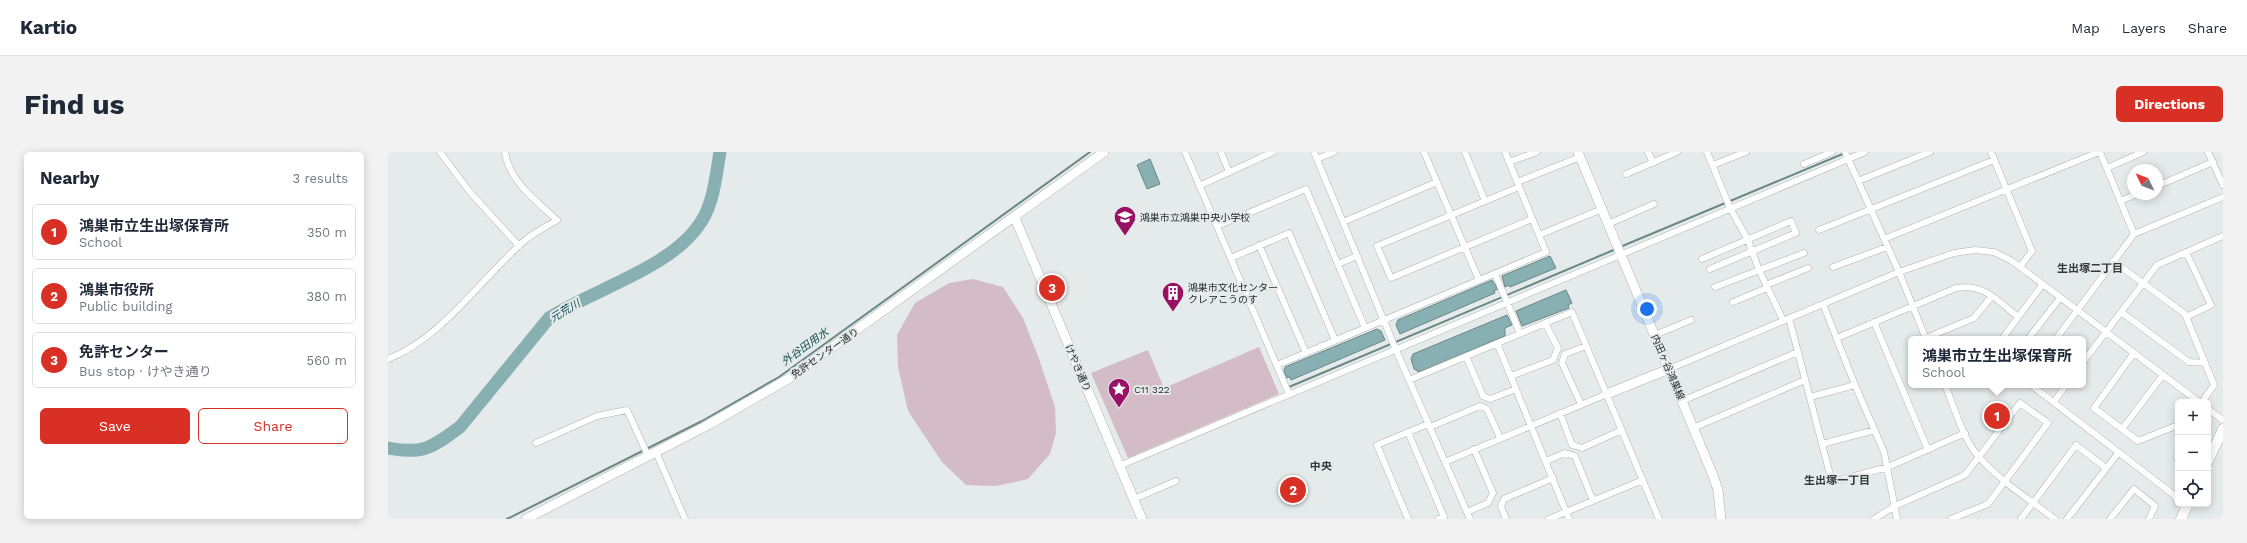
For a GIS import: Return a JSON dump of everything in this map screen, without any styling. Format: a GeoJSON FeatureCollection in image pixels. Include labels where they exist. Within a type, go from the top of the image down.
{"type":"FeatureCollection","features":[{"type":"Feature","properties":{"kind":"main road"},"geometry":{"type":"LineString","coordinates":[[2211,454],[2218,439]]}},
{"type":"Feature","properties":{"kind":"street"},"geometry":{"type":"LineString","coordinates":[[440,152],[469,191],[519,246]]}},
{"type":"Feature","properties":{"kind":"street"},"geometry":{"type":"LineString","coordinates":[[388,359],[409,349],[434,331],[519,246],[557,220],[524,190],[506,166],[505,152]]}},
{"type":"Feature","properties":{"kind":"street","name":"免許センター通り"},"geometry":{"type":"LineString","coordinates":[[526,519],[652,454],[788,379],[1015,218],[1104,152]]}},
{"type":"Feature","properties":{"kind":"street"},"geometry":{"type":"LineString","coordinates":[[1185,152],[1289,394]]}},
{"type":"Feature","properties":{"kind":"street"},"geometry":{"type":"LineString","coordinates":[[1221,152],[1229,172]]}},
{"type":"Feature","properties":{"kind":"street"},"geometry":{"type":"LineString","coordinates":[[1199,186],[1229,172],[1258,155],[1273,152]]}},
{"type":"Feature","properties":{"kind":"street"},"geometry":{"type":"LineString","coordinates":[[1314,152],[1385,320],[1396,350],[1470,519]]}},
{"type":"Feature","properties":{"kind":"street"},"geometry":{"type":"LineString","coordinates":[[1317,159],[1334,152]]}},
{"type":"Feature","properties":{"kind":"street"},"geometry":{"type":"LineString","coordinates":[[1424,152],[1479,280]]}},
{"type":"Feature","properties":{"kind":"street"},"geometry":{"type":"LineString","coordinates":[[1465,152],[1485,201]]}},
{"type":"Feature","properties":{"kind":"street"},"geometry":{"type":"LineString","coordinates":[[1277,365],[1546,252],[1505,152]]}},
{"type":"Feature","properties":{"kind":"street"},"geometry":{"type":"LineString","coordinates":[[1509,162],[1537,152]]}},
{"type":"Feature","properties":{"kind":"street"},"geometry":{"type":"LineString","coordinates":[[1648,152],[1653,162]]}},
{"type":"Feature","properties":{"kind":"street"},"geometry":{"type":"LineString","coordinates":[[1626,174],[1677,152]]}},
{"type":"Feature","properties":{"kind":"street"},"geometry":{"type":"LineString","coordinates":[[1707,152],[1730,208],[1753,251],[1759,270],[1786,319],[1798,352],[1832,482],[1888,467],[1965,433]]}},
{"type":"Feature","properties":{"kind":"street"},"geometry":{"type":"LineString","coordinates":[[1712,165],[1746,152]]}},
{"type":"Feature","properties":{"kind":"street"},"geometry":{"type":"LineString","coordinates":[[1804,164],[1832,152]]}},
{"type":"Feature","properties":{"kind":"street"},"geometry":{"type":"LineString","coordinates":[[1845,152],[1899,272],[1925,336]]}},
{"type":"Feature","properties":{"kind":"street"},"geometry":{"type":"LineString","coordinates":[[1119,466],[1865,152]]}},
{"type":"Feature","properties":{"kind":"street"},"geometry":{"type":"LineString","coordinates":[[1858,181],[1930,152]]}},
{"type":"Feature","properties":{"kind":"street"},"geometry":{"type":"LineString","coordinates":[[1991,152],[2032,251],[2020,267]]}},
{"type":"Feature","properties":{"kind":"street"},"geometry":{"type":"LineString","coordinates":[[1884,239],[2099,152],[2134,234]]}},
{"type":"Feature","properties":{"kind":"street"},"geometry":{"type":"LineString","coordinates":[[2107,168],[2143,152]]}},
{"type":"Feature","properties":{"kind":"street"},"geometry":{"type":"LineString","coordinates":[[2208,152],[2223,185]]}},
{"type":"Feature","properties":{"kind":"street"},"geometry":{"type":"LineString","coordinates":[[1532,219],[1391,278],[1377,246],[1485,201],[1579,154]]}},
{"type":"Feature","properties":{"kind":"street","name":"内田ヶ谷鴻巣線"},"geometry":{"type":"LineString","coordinates":[[1579,154],[1712,472],[1718,490],[1721,519]]}},
{"type":"Feature","properties":{"kind":"street"},"geometry":{"type":"LineString","coordinates":[[1819,230],[1871,211],[1994,160]]}},
{"type":"Feature","properties":{"kind":"street"},"geometry":{"type":"LineString","coordinates":[[2163,183],[2213,162]]}},
{"type":"Feature","properties":{"kind":"street"},"geometry":{"type":"LineString","coordinates":[[1343,222],[1436,182]]}},
{"type":"Feature","properties":{"kind":"street"},"geometry":{"type":"LineString","coordinates":[[1217,226],[1306,189],[1365,328]]}},
{"type":"Feature","properties":{"kind":"street"},"geometry":{"type":"LineString","coordinates":[[2058,336],[2134,234],[2223,197]]}},
{"type":"Feature","properties":{"kind":"street"},"geometry":{"type":"LineString","coordinates":[[2120,201],[2127,198]]}},
{"type":"Feature","properties":{"kind":"street"},"geometry":{"type":"LineString","coordinates":[[1608,224],[1654,204]]}},
{"type":"Feature","properties":{"kind":"street"},"geometry":{"type":"LineString","coordinates":[[1539,235],[1602,209]]}},
{"type":"Feature","properties":{"kind":"street","name":"けやき通り"},"geometry":{"type":"LineString","coordinates":[[1015,218],[1142,519]]}},
{"type":"Feature","properties":{"kind":"street"},"geometry":{"type":"LineString","coordinates":[[1702,260],[1791,221],[1796,233],[1710,269]]}},
{"type":"Feature","properties":{"kind":"street"},"geometry":{"type":"LineString","coordinates":[[1231,258],[1289,233],[1335,340]]}},
{"type":"Feature","properties":{"kind":"street"},"geometry":{"type":"LineString","coordinates":[[2086,358],[2157,265],[2223,236]]}},
{"type":"Feature","properties":{"kind":"street"},"geometry":{"type":"LineString","coordinates":[[1259,246],[1306,353]]}},
{"type":"Feature","properties":{"kind":"street"},"geometry":{"type":"LineString","coordinates":[[1833,268],[1887,247]]}},
{"type":"Feature","properties":{"kind":"street"},"geometry":{"type":"LineString","coordinates":[[1445,462],[1899,272],[1954,253],[1975,250],[1994,252],[2020,267],[2195,399]]}},
{"type":"Feature","properties":{"kind":"street"},"geometry":{"type":"LineString","coordinates":[[2186,252],[2210,305],[2186,317]]}},
{"type":"Feature","properties":{"kind":"street"},"geometry":{"type":"LineString","coordinates":[[1715,287],[1804,253]]}},
{"type":"Feature","properties":{"kind":"street"},"geometry":{"type":"LineString","coordinates":[[1338,264],[1357,256]]}},
{"type":"Feature","properties":{"kind":"street"},"geometry":{"type":"LineString","coordinates":[[2114,261],[2186,317],[2214,385],[2204,399]]}},
{"type":"Feature","properties":{"kind":"street"},"geometry":{"type":"LineString","coordinates":[[1733,302],[1808,268]]}},
{"type":"Feature","properties":{"kind":"street"},"geometry":{"type":"LineString","coordinates":[[1495,274],[1520,333]]}},
{"type":"Feature","properties":{"kind":"street"},"geometry":{"type":"LineString","coordinates":[[2004,336],[2042,285]]}},
{"type":"Feature","properties":{"kind":"street"},"geometry":{"type":"LineString","coordinates":[[1837,338],[1912,305],[1956,288],[1970,286],[1992,296],[2018,317]]}},
{"type":"Feature","properties":{"kind":"street"},"geometry":{"type":"LineString","coordinates":[[1933,336],[1974,318],[1992,296]]}},
{"type":"Feature","properties":{"kind":"street"},"geometry":{"type":"LineString","coordinates":[[2030,336],[2060,298]]}},
{"type":"Feature","properties":{"kind":"street"},"geometry":{"type":"LineString","coordinates":[[1823,304],[1855,385],[1875,430],[1888,467],[1897,519]]}},
{"type":"Feature","properties":{"kind":"street"},"geometry":{"type":"LineString","coordinates":[[1409,380],[1572,312],[1659,519]]}},
{"type":"Feature","properties":{"kind":"street"},"geometry":{"type":"LineString","coordinates":[[2121,312],[2189,362],[2205,363]]}},
{"type":"Feature","properties":{"kind":"street"},"geometry":{"type":"LineString","coordinates":[[1655,334],[1691,320]]}},
{"type":"Feature","properties":{"kind":"street"},"geometry":{"type":"LineString","coordinates":[[1874,322],[1928,450]]}},
{"type":"Feature","properties":{"kind":"street"},"geometry":{"type":"LineString","coordinates":[[1511,376],[1553,360],[1558,348],[1545,323]]}},
{"type":"Feature","properties":{"kind":"street"},"geometry":{"type":"LineString","coordinates":[[1497,343],[1569,519]]}},
{"type":"Feature","properties":{"kind":"street"},"geometry":{"type":"LineString","coordinates":[[1581,404],[1562,363],[1565,354],[1586,346]]}},
{"type":"Feature","properties":{"kind":"street"},"geometry":{"type":"LineString","coordinates":[[1682,401],[1798,352]]}},
{"type":"Feature","properties":{"kind":"street"},"geometry":{"type":"LineString","coordinates":[[2134,353],[2094,408],[2138,442],[2175,426]]}},
{"type":"Feature","properties":{"kind":"street"},"geometry":{"type":"LineString","coordinates":[[1466,356],[1483,396],[1490,399],[1516,389]]}},
{"type":"Feature","properties":{"kind":"street"},"geometry":{"type":"LineString","coordinates":[[2122,429],[2163,375]]}},
{"type":"Feature","properties":{"kind":"street"},"geometry":{"type":"LineString","coordinates":[[1693,428],[1805,380]]}},
{"type":"Feature","properties":{"kind":"street"},"geometry":{"type":"LineString","coordinates":[[1810,398],[1855,385]]}},
{"type":"Feature","properties":{"kind":"street"},"geometry":{"type":"LineString","coordinates":[[1946,388],[1965,433],[1979,457],[2006,481],[2055,519]]}},
{"type":"Feature","properties":{"kind":"street"},"geometry":{"type":"LineString","coordinates":[[2035,388],[2174,495],[2182,509]]}},
{"type":"Feature","properties":{"kind":"street"},"geometry":{"type":"LineString","coordinates":[[2054,402],[2064,388]]}},
{"type":"Feature","properties":{"kind":"street"},"geometry":{"type":"LineString","coordinates":[[1874,519],[1895,506],[1965,474],[2020,403],[2048,423],[1988,504],[1951,519]]}},
{"type":"Feature","properties":{"kind":"street"},"geometry":{"type":"LineString","coordinates":[[1408,519],[1377,445],[1480,406],[1487,409],[1500,438]]}},
{"type":"Feature","properties":{"kind":"street"},"geometry":{"type":"LineString","coordinates":[[536,444],[597,416],[627,410],[652,454],[685,519]]}},
{"type":"Feature","properties":{"kind":"street"},"geometry":{"type":"LineString","coordinates":[[2211,411],[2223,420]]}},
{"type":"Feature","properties":{"kind":"street"},"geometry":{"type":"LineString","coordinates":[[1560,413],[1572,445],[1582,448],[1622,430]]}},
{"type":"Feature","properties":{"kind":"street"},"geometry":{"type":"LineString","coordinates":[[1822,444],[1875,430]]}},
{"type":"Feature","properties":{"kind":"street"},"geometry":{"type":"LineString","coordinates":[[1408,432],[1444,517],[1438,519]]}},
{"type":"Feature","properties":{"kind":"street"},"geometry":{"type":"LineString","coordinates":[[2021,519],[2076,445],[2106,468]]}},
{"type":"Feature","properties":{"kind":"street"},"geometry":{"type":"LineString","coordinates":[[1467,512],[1488,503],[1493,493],[1474,449]]}},
{"type":"Feature","properties":{"kind":"street"},"geometry":{"type":"LineString","coordinates":[[2067,519],[2119,452]]}},
{"type":"Feature","properties":{"kind":"street"},"geometry":{"type":"LineString","coordinates":[[1546,461],[1565,453],[1575,456],[1593,501]]}},
{"type":"Feature","properties":{"kind":"street"},"geometry":{"type":"LineString","coordinates":[[1506,519],[1501,506],[1504,499],[1553,478]]}},
{"type":"Feature","properties":{"kind":"street"},"geometry":{"type":"LineString","coordinates":[[1549,519],[1643,480]]}},
{"type":"Feature","properties":{"kind":"street"},"geometry":{"type":"LineString","coordinates":[[1134,499],[1176,481]]}},
{"type":"Feature","properties":{"kind":"street"},"geometry":{"type":"LineString","coordinates":[[2110,519],[2134,489],[2155,506],[2149,519]]}},
{"type":"Feature","properties":{"kind":"shaded area"},"geometry":{"type":"Polygon","coordinates":[[[973,279],[1003,287],[1023,318],[1038,356],[1055,407],[1056,433],[1050,454],[1028,479],[996,486],[966,485],[942,462],[908,411],[898,367],[897,335],[915,303],[949,283],[973,279]]]}},
{"type":"Feature","properties":{"kind":"shaded area"},"geometry":{"type":"Polygon","coordinates":[[[1259,347],[1279,394],[1128,458],[1091,373],[1148,350],[1164,388],[1259,347]]]}},
{"type":"Feature","properties":{"kind":"water"},"geometry":{"type":"Polygon","coordinates":[[[1150,159],[1160,184],[1147,189],[1137,165],[1150,159]]]}},
{"type":"Feature","properties":{"kind":"water"},"geometry":{"type":"Polygon","coordinates":[[[1550,256],[1556,268],[1510,287],[1509,285],[1505,287],[1502,276],[1550,256]]]}},
{"type":"Feature","properties":{"kind":"water"},"geometry":{"type":"Polygon","coordinates":[[[1492,280],[1498,289],[1494,291],[1495,293],[1400,334],[1396,325],[1398,320],[1492,280]]]}},
{"type":"Feature","properties":{"kind":"water"},"geometry":{"type":"Polygon","coordinates":[[[1566,290],[1572,303],[1568,305],[1569,308],[1522,326],[1516,311],[1566,290]]]}},
{"type":"Feature","properties":{"kind":"water"},"geometry":{"type":"Polygon","coordinates":[[[1507,315],[1512,325],[1505,328],[1505,336],[1419,372],[1414,369],[1411,359],[1413,354],[1507,315]]]}},
{"type":"Feature","properties":{"kind":"water"},"geometry":{"type":"Polygon","coordinates":[[[1377,329],[1381,331],[1385,340],[1291,380],[1290,377],[1287,378],[1284,371],[1285,367],[1377,329]]]}},
{"type":"Feature","properties":{"kind":"waterway","name":"元荒川"},"geometry":{"type":"LineString","coordinates":[[388,448],[400,450],[419,450],[427,448],[451,434],[460,427],[549,318],[567,307],[652,265],[688,238],[701,222],[709,206],[714,188],[720,152]]}},
{"type":"Feature","properties":{"kind":"waterway","name":"外谷田用水"},"geometry":{"type":"LineString","coordinates":[[507,519],[702,421],[779,377],[1090,152]]}},
{"type":"Feature","properties":{"kind":"waterway"},"geometry":{"type":"LineString","coordinates":[[1620,247],[1845,153]]}},
{"type":"Feature","properties":{"kind":"waterway"},"geometry":{"type":"LineString","coordinates":[[1289,387],[1616,249]]}},
{"type":"Feature","properties":{"kind":"place","name":"鴻巣市立鴻巣中央小学校"},"geometry":{"type":"Point","coordinates":[1125,236]}},
{"type":"Feature","properties":{"kind":"place","name":"免許センター"},"geometry":{"type":"Point","coordinates":[1052,288]}},
{"type":"Feature","properties":{"kind":"place","name":"鴻巣市文化センター クレアこうのす"},"geometry":{"type":"Point","coordinates":[1173,312]}},
{"type":"Feature","properties":{"kind":"place","name":"C11 322"},"geometry":{"type":"Point","coordinates":[1119,408]}},
{"type":"Feature","properties":{"kind":"place","name":"鴻巣市立生出塚保育所"},"geometry":{"type":"Point","coordinates":[1997,416]}},
{"type":"Feature","properties":{"kind":"place","name":"鴻巣市役所"},"geometry":{"type":"Point","coordinates":[1293,490]}},
{"type":"Feature","properties":{"kind":"district","name":"生出塚二丁目"},"geometry":{"type":"Point","coordinates":[2090,268]}},
{"type":"Feature","properties":{"kind":"district","name":"中央"},"geometry":{"type":"Point","coordinates":[1321,466]}},
{"type":"Feature","properties":{"kind":"district","name":"生出塚一丁目"},"geometry":{"type":"Point","coordinates":[1837,480]}}]}
